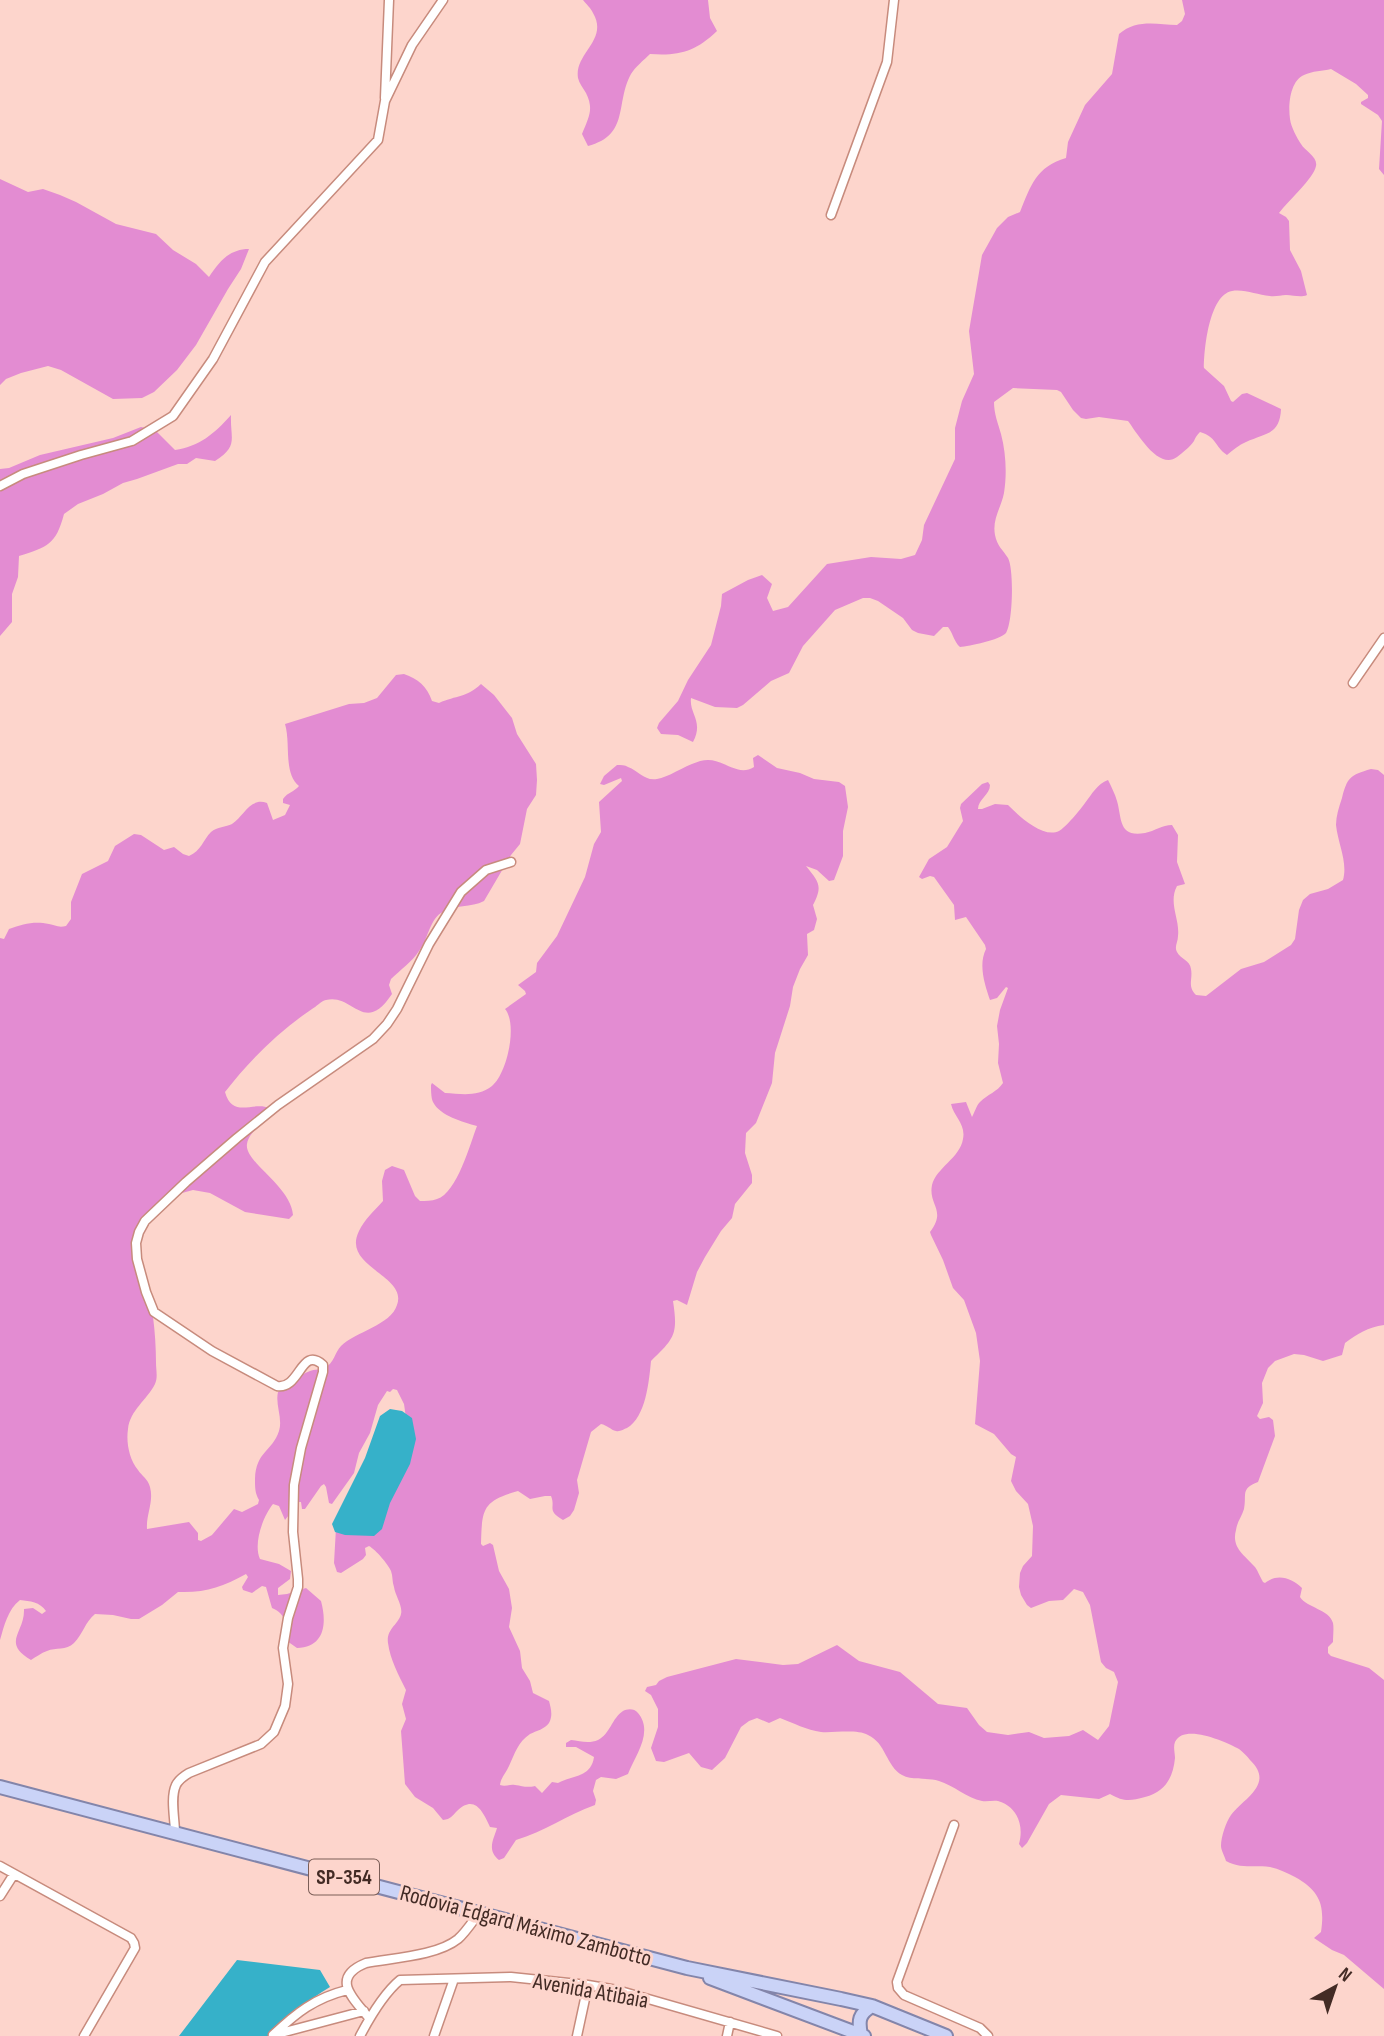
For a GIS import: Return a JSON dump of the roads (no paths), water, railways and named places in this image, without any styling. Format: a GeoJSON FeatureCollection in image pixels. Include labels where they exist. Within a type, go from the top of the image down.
{"type":"FeatureCollection","features":[{"type":"Feature","properties":{"kind":"main road","name":"Rodovia Edgard Máximo Zambotto"},"geometry":{"type":"LineString","coordinates":[[0,1787],[687,1968],[872,2006],[946,2036]]}},
{"type":"Feature","properties":{"kind":"main road","name":"Rodovia Edgard Máximo Zambotto"},"geometry":{"type":"LineString","coordinates":[[687,1968],[862,2035]]}},
{"type":"Feature","properties":{"kind":"main road"},"geometry":{"type":"LineString","coordinates":[[862,2035],[859,2017],[872,2006]]}},
{"type":"Feature","properties":{"kind":"street"},"geometry":{"type":"LineString","coordinates":[[0,486],[46,466],[132,441],[173,416],[213,359],[265,262],[378,140],[384,101],[389,0]]}},
{"type":"Feature","properties":{"kind":"street"},"geometry":{"type":"LineString","coordinates":[[384,101],[412,45],[443,0]]}},
{"type":"Feature","properties":{"kind":"street"},"geometry":{"type":"LineString","coordinates":[[831,215],[887,62],[894,0]]}},
{"type":"Feature","properties":{"kind":"street"},"geometry":{"type":"LineString","coordinates":[[1353,683],[1384,638]]}},
{"type":"Feature","properties":{"kind":"street"},"geometry":{"type":"LineString","coordinates":[[175,1833],[174,1799],[179,1780],[189,1773],[261,1744],[274,1731],[285,1706],[288,1684],[283,1648],[298,1579],[293,1532],[294,1485],[323,1365],[312,1359],[306,1362],[290,1384],[277,1386],[212,1351],[159,1317],[150,1306],[137,1259],[136,1243],[139,1231],[145,1221],[178,1189],[237,1138],[278,1105],[373,1039],[397,1009],[429,944],[461,892],[486,870],[511,862]]}},
{"type":"Feature","properties":{"kind":"street"},"geometry":{"type":"LineString","coordinates":[[954,1825],[897,1982],[904,1995],[980,2028],[988,2036]]}},
{"type":"Feature","properties":{"kind":"street"},"geometry":{"type":"LineString","coordinates":[[0,1866],[131,1938],[134,1943],[135,1948],[83,2036]]}},
{"type":"Feature","properties":{"kind":"street"},"geometry":{"type":"LineString","coordinates":[[0,1896],[14,1874]]}},
{"type":"Feature","properties":{"kind":"street"},"geometry":{"type":"LineString","coordinates":[[366,2015],[347,1990],[346,1983],[357,1966],[447,1946],[458,1939],[480,1913]]}},
{"type":"Feature","properties":{"kind":"street","name":"Avenida Atibaia"},"geometry":{"type":"LineString","coordinates":[[366,2015],[400,1980],[511,1977],[617,1990],[777,2036]]}},
{"type":"Feature","properties":{"kind":"street"},"geometry":{"type":"LineString","coordinates":[[434,2036],[454,1979]]}},
{"type":"Feature","properties":{"kind":"street"},"geometry":{"type":"LineString","coordinates":[[577,2036],[588,1985]]}},
{"type":"Feature","properties":{"kind":"street"},"geometry":{"type":"LineString","coordinates":[[273,2036],[318,1999],[347,1990]]}},
{"type":"Feature","properties":{"kind":"street"},"geometry":{"type":"LineString","coordinates":[[273,2036],[366,2015]]}},
{"type":"Feature","properties":{"kind":"street"},"geometry":{"type":"LineString","coordinates":[[360,2036],[366,2015]]}},
{"type":"Feature","properties":{"kind":"street"},"geometry":{"type":"LineString","coordinates":[[727,2036],[730,2022]]}},
{"type":"Feature","properties":{"kind":"water"},"geometry":{"type":"Polygon","coordinates":[[[390,1409],[402,1411],[412,1418],[416,1439],[410,1464],[390,1503],[382,1529],[374,1536],[335,1532],[332,1524],[365,1458],[380,1416],[390,1409]]]}},
{"type":"Feature","properties":{"kind":"water"},"geometry":{"type":"Polygon","coordinates":[[[237,1960],[320,1970],[330,1987],[289,2015],[268,2036],[179,2036],[237,1960]]]}}]}
